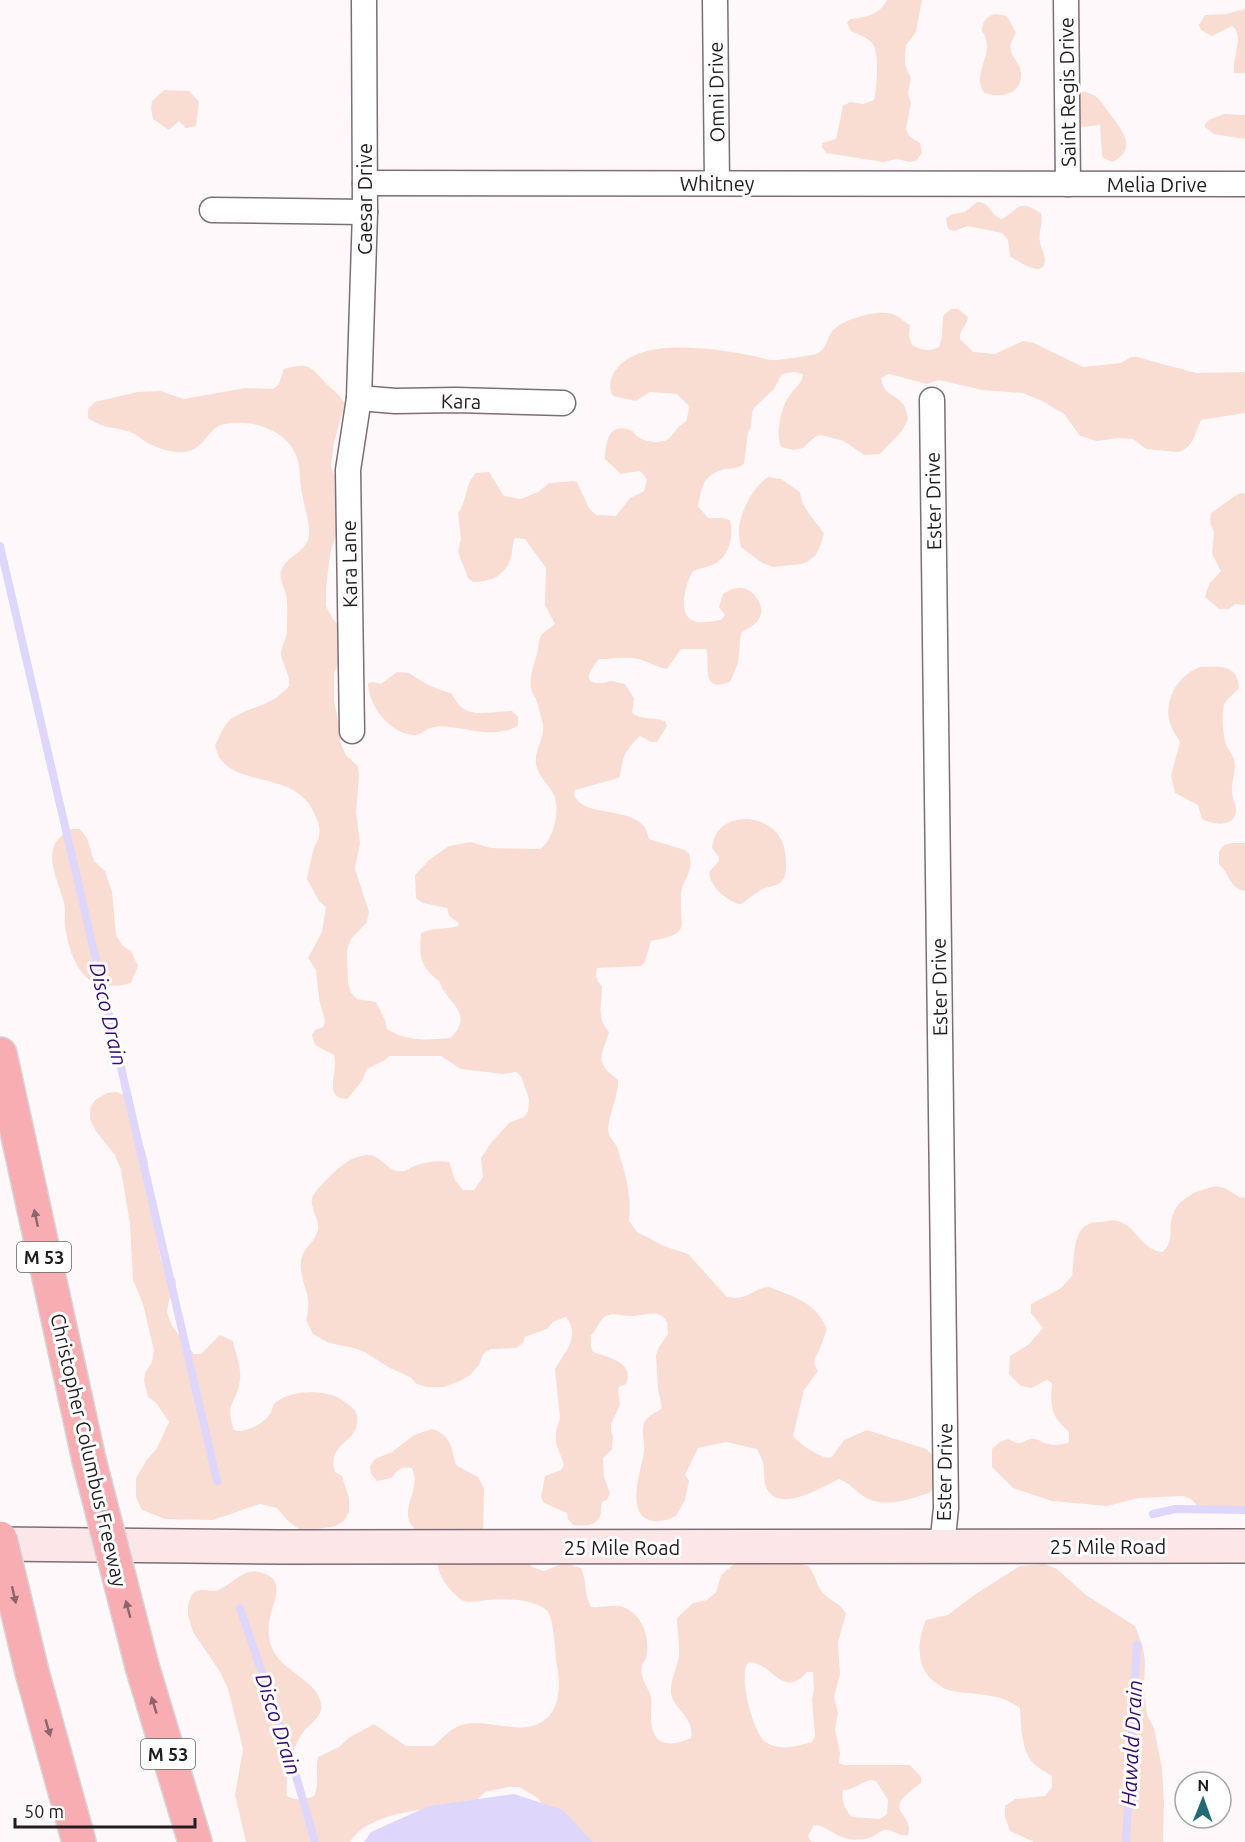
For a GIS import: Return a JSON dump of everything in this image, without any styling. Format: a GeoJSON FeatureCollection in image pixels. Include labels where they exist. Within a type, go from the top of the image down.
{"type":"FeatureCollection","features":[{"type":"Feature","properties":{"kind":"highway","name":"Christopher Columbus Freeway"},"geometry":{"type":"LineString","coordinates":[[0,1054],[89,1460],[142,1666],[195,1842]]}},
{"type":"Feature","properties":{"kind":"highway"},"geometry":{"type":"LineString","coordinates":[[0,1538],[32,1672],[79,1842]]}},
{"type":"Feature","properties":{"kind":"street","name":"Caesar Drive"},"geometry":{"type":"LineString","coordinates":[[359,398],[365,212],[364,0]]}},
{"type":"Feature","properties":{"kind":"street","name":"Omni Drive"},"geometry":{"type":"LineString","coordinates":[[716,0],[717,183]]}},
{"type":"Feature","properties":{"kind":"street","name":"Saint Regis Drive"},"geometry":{"type":"LineString","coordinates":[[1066,0],[1068,184]]}},
{"type":"Feature","properties":{"kind":"street","name":"Whitney"},"geometry":{"type":"LineString","coordinates":[[365,183],[1068,184]]}},
{"type":"Feature","properties":{"kind":"street","name":"Melia Drive"},"geometry":{"type":"LineString","coordinates":[[1068,184],[1245,184]]}},
{"type":"Feature","properties":{"kind":"street"},"geometry":{"type":"LineString","coordinates":[[212,210],[365,212]]}},
{"type":"Feature","properties":{"kind":"street","name":"Kara"},"geometry":{"type":"LineString","coordinates":[[359,398],[395,401],[563,403]]}},
{"type":"Feature","properties":{"kind":"street","name":"Kara Lane"},"geometry":{"type":"LineString","coordinates":[[352,731],[348,470],[359,398]]}},
{"type":"Feature","properties":{"kind":"street","name":"Ester Drive"},"geometry":{"type":"LineString","coordinates":[[932,400],[946,1508],[942,1547]]}},
{"type":"Feature","properties":{"kind":"street","name":"25 Mile Road"},"geometry":{"type":"LineString","coordinates":[[0,1544],[281,1547],[1245,1546]]}},
{"type":"Feature","properties":{"kind":"shaded area"},"geometry":{"type":"Polygon","coordinates":[[[887,0],[922,0],[916,32],[906,45],[905,65],[911,78],[908,93],[911,103],[906,129],[909,136],[920,143],[922,153],[916,161],[897,159],[883,162],[826,153],[822,143],[836,139],[843,106],[850,102],[863,104],[874,100],[875,94],[877,70],[875,48],[867,39],[851,31],[847,23],[850,19],[876,13],[887,0]]]}},
{"type":"Feature","properties":{"kind":"shaded area"},"geometry":{"type":"Polygon","coordinates":[[[1245,9],[1245,73],[1234,73],[1238,41],[1236,30],[1232,26],[1212,36],[1201,30],[1199,25],[1205,15],[1226,14],[1245,9]]]}},
{"type":"Feature","properties":{"kind":"shaded area"},"geometry":{"type":"Polygon","coordinates":[[[995,14],[1007,16],[1016,33],[1011,48],[1021,72],[1018,86],[1004,95],[984,93],[980,77],[987,47],[982,31],[983,25],[987,18],[995,14]]]}},
{"type":"Feature","properties":{"kind":"shaded area"},"geometry":{"type":"Polygon","coordinates":[[[164,90],[189,91],[199,102],[196,126],[186,128],[179,121],[169,130],[153,119],[152,101],[164,90]]]}},
{"type":"Feature","properties":{"kind":"shaded area"},"geometry":{"type":"Polygon","coordinates":[[[1085,92],[1100,100],[1123,133],[1125,151],[1113,162],[1102,156],[1100,125],[1081,127],[1074,122],[1074,93],[1085,92]]]}},
{"type":"Feature","properties":{"kind":"shaded area"},"geometry":{"type":"Polygon","coordinates":[[[1224,114],[1245,115],[1245,139],[1214,134],[1205,127],[1209,120],[1224,114]]]}},
{"type":"Feature","properties":{"kind":"shaded area"},"geometry":{"type":"Polygon","coordinates":[[[977,202],[988,206],[995,215],[1002,219],[1023,206],[1041,213],[1040,238],[1045,261],[1040,269],[1029,267],[1010,256],[1008,240],[1002,233],[968,226],[954,231],[948,229],[946,218],[965,212],[977,202]]]}},
{"type":"Feature","properties":{"kind":"shaded area"},"geometry":{"type":"Polygon","coordinates":[[[951,309],[958,309],[968,317],[960,339],[973,352],[995,354],[1023,341],[1034,343],[1083,367],[1121,363],[1131,357],[1137,357],[1196,373],[1245,372],[1245,413],[1201,420],[1193,440],[1188,447],[1179,452],[1146,449],[1133,439],[1118,438],[1097,441],[1080,436],[1064,414],[1023,393],[982,390],[939,380],[927,384],[889,374],[881,378],[882,384],[903,404],[908,419],[902,431],[880,454],[864,455],[844,441],[821,435],[815,437],[803,448],[793,450],[781,447],[780,420],[787,400],[800,383],[803,374],[794,372],[782,374],[774,389],[754,408],[744,464],[712,474],[702,487],[698,506],[708,518],[730,520],[731,538],[728,550],[721,559],[711,566],[693,571],[685,591],[686,614],[697,622],[721,620],[725,615],[719,607],[723,594],[739,588],[751,591],[761,608],[759,620],[741,633],[738,663],[730,682],[720,685],[710,681],[706,649],[681,649],[667,669],[634,658],[599,659],[589,674],[590,681],[600,683],[612,681],[625,684],[634,698],[632,713],[639,717],[665,721],[667,726],[657,742],[651,742],[640,736],[636,740],[625,755],[619,778],[575,790],[574,795],[580,803],[590,808],[637,820],[645,828],[649,839],[685,850],[689,853],[690,859],[690,868],[681,892],[682,922],[678,932],[651,941],[645,962],[641,966],[597,968],[596,971],[596,978],[602,986],[602,1021],[609,1032],[602,1053],[602,1063],[618,1080],[608,1129],[617,1147],[625,1174],[630,1202],[629,1221],[637,1232],[664,1246],[688,1254],[727,1297],[741,1297],[769,1287],[803,1302],[817,1312],[827,1329],[815,1358],[814,1364],[818,1371],[804,1390],[793,1436],[800,1443],[828,1458],[832,1457],[844,1440],[867,1430],[926,1449],[936,1458],[936,1482],[929,1493],[887,1503],[863,1496],[839,1479],[801,1496],[780,1499],[772,1495],[766,1487],[763,1463],[757,1449],[726,1442],[698,1448],[685,1475],[689,1481],[685,1500],[676,1516],[663,1521],[649,1520],[642,1515],[636,1499],[644,1451],[644,1423],[662,1408],[658,1389],[656,1355],[668,1334],[667,1322],[662,1316],[656,1314],[634,1316],[612,1314],[600,1322],[591,1335],[593,1352],[619,1362],[627,1371],[628,1377],[626,1384],[618,1390],[620,1405],[611,1424],[612,1449],[603,1458],[604,1477],[610,1493],[607,1500],[603,1501],[598,1520],[588,1525],[573,1525],[567,1513],[544,1503],[541,1497],[545,1476],[561,1470],[564,1465],[556,1443],[556,1431],[560,1418],[555,1369],[572,1337],[570,1324],[566,1317],[553,1322],[547,1329],[525,1337],[523,1343],[516,1348],[491,1349],[483,1354],[479,1365],[469,1376],[444,1387],[426,1387],[417,1384],[410,1377],[388,1367],[365,1352],[329,1343],[313,1334],[306,1320],[308,1303],[301,1262],[318,1230],[312,1199],[328,1178],[350,1160],[366,1155],[377,1158],[398,1171],[424,1163],[445,1161],[449,1162],[455,1180],[463,1190],[474,1190],[483,1177],[481,1158],[509,1123],[524,1117],[528,1111],[529,1099],[521,1076],[516,1072],[503,1074],[461,1069],[441,1056],[389,1056],[367,1069],[362,1081],[347,1099],[339,1098],[333,1089],[334,1055],[315,1045],[312,1035],[315,1030],[323,1027],[325,1021],[319,999],[316,970],[308,958],[322,932],[326,907],[319,901],[307,879],[319,837],[318,824],[314,813],[304,799],[291,789],[231,769],[221,759],[215,745],[225,725],[231,719],[269,702],[289,686],[288,674],[281,656],[287,633],[287,612],[286,594],[281,575],[283,566],[303,548],[309,537],[297,457],[290,444],[282,437],[255,424],[224,424],[214,429],[199,446],[189,451],[179,452],[150,444],[130,432],[94,422],[88,418],[88,409],[95,402],[137,392],[161,391],[184,399],[245,388],[273,389],[279,384],[284,369],[300,366],[306,366],[314,371],[345,404],[334,442],[331,466],[341,492],[341,524],[330,554],[326,606],[341,628],[341,659],[334,673],[334,701],[340,742],[346,755],[358,766],[356,812],[360,843],[355,869],[369,912],[367,922],[351,939],[347,950],[348,983],[351,993],[357,999],[376,1002],[387,1029],[402,1036],[417,1039],[450,1038],[458,1028],[461,1020],[460,1014],[440,982],[428,971],[422,961],[421,933],[458,926],[459,923],[449,916],[447,908],[423,903],[416,898],[415,875],[430,859],[449,846],[470,842],[491,848],[540,849],[549,839],[556,817],[554,795],[539,773],[536,764],[543,724],[531,685],[540,638],[555,624],[545,605],[546,568],[525,539],[515,538],[509,564],[497,577],[479,582],[473,582],[468,578],[458,552],[461,539],[458,513],[472,478],[476,473],[489,472],[504,496],[521,499],[538,492],[549,483],[574,481],[577,482],[589,508],[596,515],[616,516],[630,498],[644,491],[647,479],[640,471],[621,474],[605,459],[609,436],[612,432],[622,428],[632,431],[647,441],[664,441],[670,438],[687,420],[689,406],[677,394],[650,392],[636,401],[613,396],[610,387],[612,377],[626,360],[658,349],[678,348],[716,350],[773,360],[814,355],[822,350],[831,333],[843,323],[861,316],[880,313],[895,315],[910,325],[909,336],[912,345],[932,350],[939,347],[943,316],[951,309]]]}},
{"type":"Feature","properties":{"kind":"shaded area"},"geometry":{"type":"Polygon","coordinates":[[[768,477],[781,479],[800,492],[806,510],[824,534],[815,556],[807,562],[773,567],[762,563],[741,547],[740,520],[753,492],[768,477]]]}},
{"type":"Feature","properties":{"kind":"shaded area"},"geometry":{"type":"Polygon","coordinates":[[[1238,494],[1245,494],[1245,605],[1235,604],[1229,609],[1219,609],[1205,597],[1209,584],[1221,571],[1212,554],[1214,532],[1210,522],[1211,513],[1238,494]]]}},
{"type":"Feature","properties":{"kind":"shaded area"},"geometry":{"type":"Polygon","coordinates":[[[1200,667],[1226,668],[1235,674],[1238,680],[1239,688],[1227,700],[1223,710],[1225,739],[1235,764],[1232,792],[1236,810],[1232,820],[1223,824],[1202,819],[1198,805],[1175,793],[1171,776],[1180,742],[1169,720],[1169,703],[1180,681],[1200,667]]]}},
{"type":"Feature","properties":{"kind":"shaded area"},"geometry":{"type":"Polygon","coordinates":[[[397,672],[409,673],[428,685],[452,694],[457,703],[470,712],[512,711],[518,717],[518,725],[503,732],[440,726],[417,735],[397,730],[376,709],[368,683],[381,684],[397,672]]]}},
{"type":"Feature","properties":{"kind":"shaded area"},"geometry":{"type":"Polygon","coordinates":[[[749,819],[766,824],[777,833],[784,846],[786,870],[780,883],[761,890],[739,904],[719,892],[709,872],[719,861],[719,857],[712,848],[716,834],[729,822],[749,819]]]}},
{"type":"Feature","properties":{"kind":"shaded area"},"geometry":{"type":"Polygon","coordinates":[[[71,829],[80,829],[87,838],[94,861],[105,871],[112,892],[116,935],[122,945],[131,951],[138,966],[131,983],[107,985],[90,980],[78,967],[72,953],[65,926],[65,906],[52,856],[56,843],[71,829]]]}},
{"type":"Feature","properties":{"kind":"shaded area"},"geometry":{"type":"Polygon","coordinates":[[[1245,843],[1245,891],[1233,884],[1219,864],[1219,852],[1224,845],[1245,843]]]}},
{"type":"Feature","properties":{"kind":"shaded area"},"geometry":{"type":"Polygon","coordinates":[[[117,1092],[125,1095],[131,1103],[148,1162],[148,1180],[161,1260],[176,1280],[176,1290],[169,1300],[167,1312],[172,1326],[194,1354],[201,1354],[220,1335],[233,1341],[240,1376],[230,1413],[234,1430],[243,1431],[258,1425],[267,1418],[276,1402],[300,1393],[335,1396],[349,1405],[356,1413],[357,1425],[354,1432],[335,1454],[335,1472],[342,1476],[349,1498],[349,1512],[344,1521],[336,1526],[300,1530],[277,1508],[260,1504],[213,1520],[165,1519],[142,1510],[136,1497],[136,1478],[157,1448],[169,1422],[156,1403],[148,1397],[144,1381],[154,1351],[143,1304],[133,1280],[130,1224],[121,1170],[115,1155],[95,1130],[90,1119],[90,1109],[95,1100],[107,1093],[117,1092]]]}},
{"type":"Feature","properties":{"kind":"shaded area"},"geometry":{"type":"Polygon","coordinates":[[[1216,1186],[1225,1188],[1241,1198],[1245,1197],[1245,1506],[1238,1510],[1218,1513],[1202,1511],[1191,1499],[1183,1496],[1139,1498],[1107,1506],[1052,1501],[1013,1488],[992,1467],[992,1449],[1000,1442],[1008,1439],[1021,1443],[1037,1439],[1051,1445],[1069,1442],[1069,1432],[1058,1421],[1053,1410],[1052,1383],[1047,1380],[1031,1388],[1021,1386],[1009,1374],[1010,1356],[1028,1345],[1043,1328],[1031,1313],[1031,1304],[1060,1289],[1072,1276],[1076,1241],[1084,1227],[1091,1223],[1118,1221],[1130,1228],[1149,1247],[1162,1252],[1168,1244],[1172,1217],[1179,1204],[1196,1192],[1216,1186]]]}},
{"type":"Feature","properties":{"kind":"shaded area"},"geometry":{"type":"Polygon","coordinates":[[[432,1429],[439,1432],[450,1443],[456,1465],[478,1477],[484,1488],[483,1537],[524,1558],[532,1567],[544,1571],[564,1563],[581,1568],[591,1607],[619,1606],[636,1615],[646,1636],[646,1658],[641,1670],[651,1697],[652,1725],[654,1733],[662,1742],[675,1743],[691,1738],[690,1724],[671,1693],[679,1656],[677,1618],[693,1603],[707,1600],[716,1592],[721,1575],[743,1560],[794,1558],[808,1566],[822,1592],[839,1605],[846,1614],[838,1642],[840,1674],[834,1697],[838,1713],[835,1729],[840,1753],[839,1763],[845,1765],[910,1765],[921,1777],[921,1783],[908,1793],[899,1806],[907,1820],[908,1835],[886,1830],[866,1839],[850,1839],[814,1825],[808,1836],[811,1842],[566,1842],[538,1798],[519,1787],[508,1787],[485,1792],[472,1805],[424,1809],[389,1817],[360,1831],[350,1842],[246,1842],[235,1795],[243,1749],[228,1689],[220,1672],[193,1632],[188,1606],[191,1596],[196,1591],[220,1589],[238,1577],[252,1572],[268,1575],[273,1579],[276,1594],[269,1625],[271,1645],[284,1664],[316,1692],[321,1710],[299,1738],[292,1754],[287,1780],[287,1796],[290,1798],[300,1799],[314,1796],[317,1787],[318,1757],[339,1747],[350,1737],[374,1724],[406,1746],[434,1746],[459,1726],[481,1723],[527,1727],[547,1718],[555,1707],[559,1679],[553,1629],[548,1612],[536,1604],[519,1600],[494,1599],[470,1602],[458,1597],[442,1578],[431,1544],[409,1520],[408,1509],[415,1481],[412,1468],[405,1467],[398,1470],[392,1478],[377,1481],[371,1474],[370,1466],[375,1459],[392,1452],[414,1435],[432,1429]],[[749,1662],[745,1678],[748,1704],[762,1738],[767,1743],[778,1747],[812,1742],[815,1736],[812,1699],[813,1672],[807,1672],[799,1680],[784,1681],[765,1668],[749,1662]],[[871,1780],[843,1790],[844,1805],[852,1817],[880,1819],[887,1814],[888,1800],[876,1781],[871,1780]]]}},
{"type":"Feature","properties":{"kind":"shaded area"},"geometry":{"type":"Polygon","coordinates":[[[1045,1564],[1057,1569],[1086,1595],[1135,1626],[1143,1647],[1145,1661],[1144,1685],[1147,1715],[1154,1728],[1162,1768],[1163,1842],[1034,1842],[1010,1831],[1005,1817],[1005,1806],[1015,1799],[1045,1796],[1052,1787],[1052,1776],[1033,1763],[1026,1751],[1022,1737],[1020,1708],[994,1696],[946,1690],[929,1677],[924,1670],[920,1645],[926,1620],[948,1615],[974,1595],[1020,1566],[1045,1564]]]}},
{"type":"Feature","properties":{"kind":"shaded area"},"geometry":{"type":"Polygon","coordinates":[[[514,1794],[563,1810],[593,1842],[364,1842],[371,1832],[429,1806],[514,1794]]]}},
{"type":"Feature","properties":{"kind":"waterway","name":"Disco Drain"},"geometry":{"type":"LineString","coordinates":[[0,546],[217,1481]]}},
{"type":"Feature","properties":{"kind":"waterway","name":"Hawald Drain"},"geometry":{"type":"LineString","coordinates":[[1153,1514],[1175,1509],[1245,1510]]}},
{"type":"Feature","properties":{"kind":"waterway","name":"Disco Drain"},"geometry":{"type":"LineString","coordinates":[[240,1608],[289,1752],[315,1842]]}},
{"type":"Feature","properties":{"kind":"waterway","name":"Hawald Drain"},"geometry":{"type":"LineString","coordinates":[[1126,1842],[1137,1645]]}}]}
